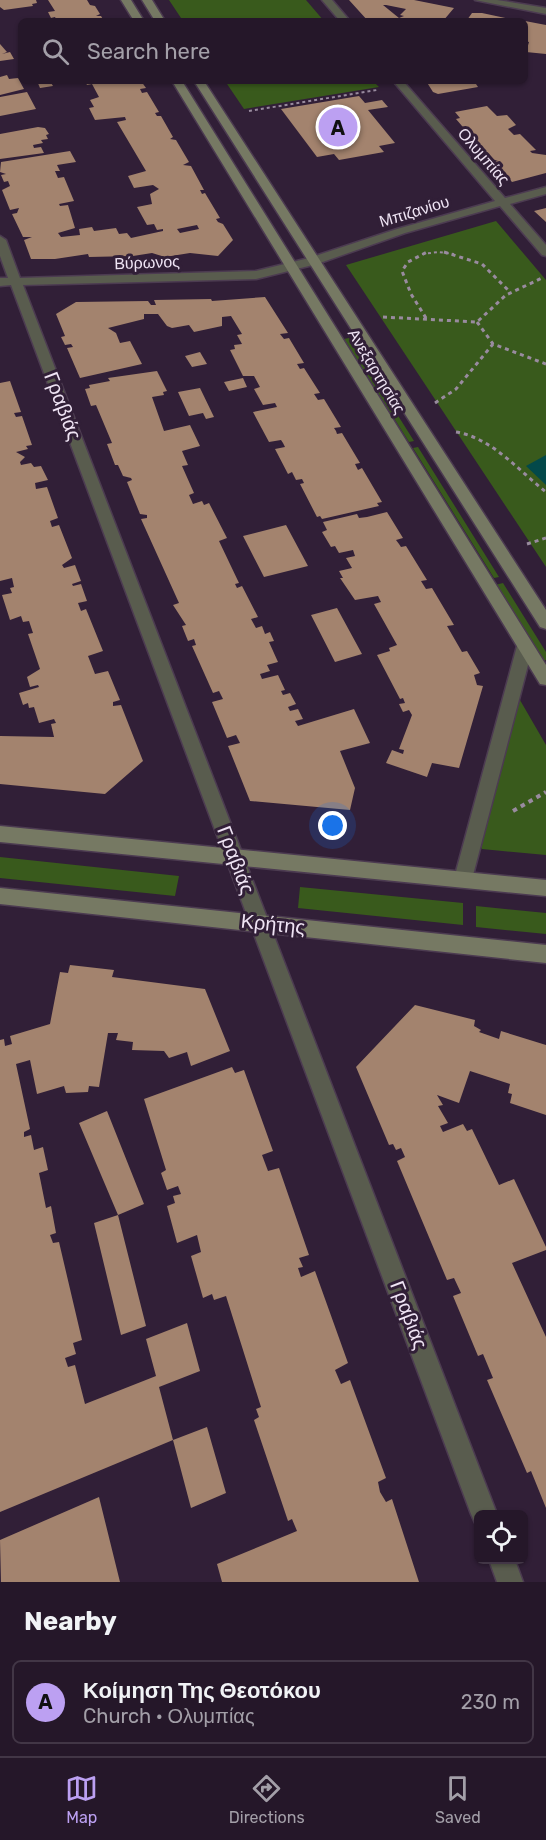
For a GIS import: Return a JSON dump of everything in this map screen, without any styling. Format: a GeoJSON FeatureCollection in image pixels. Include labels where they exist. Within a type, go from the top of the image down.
{"type":"FeatureCollection","features":[{"type":"Feature","properties":{"kind":"main road"},"geometry":{"type":"LineString","coordinates":[[126,0],[137,18]]}},
{"type":"Feature","properties":{"kind":"main road"},"geometry":{"type":"LineString","coordinates":[[147,0],[158,18]]}},
{"type":"Feature","properties":{"kind":"main road","name":"Ανεξαρτησίας"},"geometry":{"type":"LineString","coordinates":[[179,84],[546,679]]}},
{"type":"Feature","properties":{"kind":"main road","name":"Ανεξαρτησίας"},"geometry":{"type":"LineString","coordinates":[[201,84],[546,623]]}},
{"type":"Feature","properties":{"kind":"main road"},"geometry":{"type":"LineString","coordinates":[[0,834],[546,888]]}},
{"type":"Feature","properties":{"kind":"main road","name":"Κρήτης"},"geometry":{"type":"LineString","coordinates":[[0,896],[546,954]]}},
{"type":"Feature","properties":{"kind":"street"},"geometry":{"type":"LineString","coordinates":[[327,0],[342,18]]}},
{"type":"Feature","properties":{"kind":"street"},"geometry":{"type":"LineString","coordinates":[[480,0],[546,10]]}},
{"type":"Feature","properties":{"kind":"street","name":"Ολυμπίας"},"geometry":{"type":"LineString","coordinates":[[401,84],[546,252]]}},
{"type":"Feature","properties":{"kind":"street","name":"Μπιζανίου"},"geometry":{"type":"LineString","coordinates":[[293,266],[502,201],[546,190]]}},
{"type":"Feature","properties":{"kind":"street","name":"Γραβιάς"},"geometry":{"type":"LineString","coordinates":[[0,240],[8,282],[260,922],[482,1510]]}},
{"type":"Feature","properties":{"kind":"street","name":"Βύρωνος"},"geometry":{"type":"LineString","coordinates":[[8,282],[256,275],[293,266]]}},
{"type":"Feature","properties":{"kind":"street"},"geometry":{"type":"LineString","coordinates":[[463,879],[525,646]]}},
{"type":"Feature","properties":{"kind":"street"},"geometry":{"type":"LineString","coordinates":[[503,1564],[510,1582]]}},
{"type":"Feature","properties":{"kind":"path"},"geometry":{"type":"LineString","coordinates":[[221,116],[395,84]]}},
{"type":"Feature","properties":{"kind":"path"},"geometry":{"type":"LineString","coordinates":[[427,318],[411,294],[402,271],[411,257],[421,253],[449,253],[482,264],[493,272],[509,291]]}},
{"type":"Feature","properties":{"kind":"path"},"geometry":{"type":"LineString","coordinates":[[477,322],[489,305],[509,291],[546,276]]}},
{"type":"Feature","properties":{"kind":"path"},"geometry":{"type":"LineString","coordinates":[[350,319],[391,317],[477,322],[493,344],[546,364]]}},
{"type":"Feature","properties":{"kind":"path"},"geometry":{"type":"LineString","coordinates":[[411,415],[456,388],[493,344]]}},
{"type":"Feature","properties":{"kind":"path"},"geometry":{"type":"LineString","coordinates":[[425,436],[452,432],[472,435],[546,492]]}},
{"type":"Feature","properties":{"kind":"green space"},"geometry":{"type":"Polygon","coordinates":[[[169,0],[306,0],[321,18],[181,18],[169,0]]]}},
{"type":"Feature","properties":{"kind":"green space"},"geometry":{"type":"Polygon","coordinates":[[[227,84],[376,84],[379,87],[244,109],[227,84]]]}},
{"type":"Feature","properties":{"kind":"green space"},"geometry":{"type":"Polygon","coordinates":[[[496,221],[546,280],[546,567],[346,265],[496,221]]]}},
{"type":"Feature","properties":{"kind":"green space"},"geometry":{"type":"Polygon","coordinates":[[[349,338],[414,441],[409,442],[344,339],[349,338]]]}},
{"type":"Feature","properties":{"kind":"green space"},"geometry":{"type":"Polygon","coordinates":[[[418,447],[499,577],[494,578],[413,448],[418,447]]]}},
{"type":"Feature","properties":{"kind":"green space"},"geometry":{"type":"Polygon","coordinates":[[[503,583],[546,652],[546,660],[543,661],[495,585],[503,583]]]}},
{"type":"Feature","properties":{"kind":"green space"},"geometry":{"type":"Polygon","coordinates":[[[513,688],[546,745],[546,855],[482,849],[478,842],[513,688]]]}},
{"type":"Feature","properties":{"kind":"green space"},"geometry":{"type":"Polygon","coordinates":[[[0,857],[179,876],[175,896],[0,878],[0,857]]]}},
{"type":"Feature","properties":{"kind":"green space"},"geometry":{"type":"Polygon","coordinates":[[[300,887],[463,903],[463,925],[298,908],[300,887]]]}},
{"type":"Feature","properties":{"kind":"green space"},"geometry":{"type":"Polygon","coordinates":[[[476,906],[546,913],[546,934],[476,927],[476,906]]]}},
{"type":"Feature","properties":{"kind":"shaded area"},"geometry":{"type":"Polygon","coordinates":[[[546,455],[546,485],[526,466],[546,455]]]}},
{"type":"Feature","properties":{"kind":"building"},"geometry":{"type":"Polygon","coordinates":[[[0,0],[36,0],[37,3],[32,4],[33,6],[4,10],[0,7],[0,0]]]}},
{"type":"Feature","properties":{"kind":"building"},"geometry":{"type":"Polygon","coordinates":[[[48,0],[87,0],[100,14],[96,16],[102,18],[51,18],[48,12],[55,11],[48,0]]]}},
{"type":"Feature","properties":{"kind":"building"},"geometry":{"type":"Polygon","coordinates":[[[349,0],[414,0],[454,8],[446,18],[399,18],[365,18],[349,0]],[[383,5],[399,18],[404,16],[400,15],[406,9],[383,5]]]}},
{"type":"Feature","properties":{"kind":"building"},"geometry":{"type":"Polygon","coordinates":[[[472,13],[482,13],[505,18],[468,18],[472,13]]]}},
{"type":"Feature","properties":{"kind":"building"},"geometry":{"type":"Polygon","coordinates":[[[528,22],[546,25],[546,54],[528,52],[528,22]]]}},
{"type":"Feature","properties":{"kind":"building"},"geometry":{"type":"Polygon","coordinates":[[[0,44],[7,52],[2,54],[10,52],[14,59],[0,61],[0,44]]]}},
{"type":"Feature","properties":{"kind":"building"},"geometry":{"type":"Polygon","coordinates":[[[7,75],[9,79],[18,78],[18,84],[21,84],[24,89],[0,95],[0,77],[7,75]]]}},
{"type":"Feature","properties":{"kind":"building"},"geometry":{"type":"Polygon","coordinates":[[[38,84],[52,84],[53,86],[40,88],[38,84]]]}},
{"type":"Feature","properties":{"kind":"building"},"geometry":{"type":"Polygon","coordinates":[[[92,84],[143,84],[146,88],[140,89],[142,93],[147,92],[159,112],[155,113],[161,116],[173,137],[170,139],[176,140],[189,162],[183,165],[191,166],[204,190],[200,190],[202,194],[205,193],[220,218],[216,219],[223,224],[233,240],[218,256],[190,253],[165,257],[152,253],[89,257],[88,254],[55,259],[31,259],[24,240],[32,237],[23,237],[12,214],[17,213],[19,208],[10,210],[2,190],[10,186],[8,181],[4,182],[1,175],[6,174],[0,172],[1,162],[70,151],[76,162],[57,165],[60,171],[55,171],[58,178],[64,177],[74,201],[59,204],[60,206],[68,205],[75,228],[58,233],[61,237],[80,235],[79,229],[92,227],[94,231],[116,228],[119,234],[127,233],[131,238],[163,231],[163,229],[157,230],[154,224],[147,225],[137,207],[152,204],[150,194],[159,189],[153,185],[134,188],[128,176],[146,171],[117,122],[126,120],[125,117],[95,120],[89,108],[94,107],[90,100],[99,97],[92,84]],[[197,225],[177,229],[180,233],[199,229],[197,225]]]}},
{"type":"Feature","properties":{"kind":"building"},"geometry":{"type":"Polygon","coordinates":[[[428,84],[476,84],[478,87],[438,94],[433,92],[428,84]]]}},
{"type":"Feature","properties":{"kind":"building"},"geometry":{"type":"Polygon","coordinates":[[[27,92],[36,109],[0,116],[0,97],[27,92]]]}},
{"type":"Feature","properties":{"kind":"building"},"geometry":{"type":"Polygon","coordinates":[[[359,96],[365,103],[382,100],[388,107],[368,110],[395,143],[379,146],[384,152],[339,160],[334,154],[317,157],[281,109],[359,96]]]}},
{"type":"Feature","properties":{"kind":"building"},"geometry":{"type":"Polygon","coordinates":[[[487,106],[497,116],[507,115],[516,125],[508,129],[514,135],[520,134],[536,150],[530,151],[532,153],[546,155],[546,173],[512,182],[494,162],[498,161],[492,159],[470,136],[475,135],[468,133],[456,119],[460,118],[455,112],[487,106]]]}},
{"type":"Feature","properties":{"kind":"building"},"geometry":{"type":"Polygon","coordinates":[[[38,127],[45,128],[49,134],[46,135],[48,139],[41,140],[43,143],[33,145],[34,148],[41,147],[44,153],[0,159],[0,134],[38,127]]]}},
{"type":"Feature","properties":{"kind":"building"},"geometry":{"type":"Polygon","coordinates":[[[546,208],[546,222],[534,211],[546,208]]]}},
{"type":"Feature","properties":{"kind":"building"},"geometry":{"type":"Polygon","coordinates":[[[265,297],[288,333],[280,334],[284,339],[289,338],[304,363],[297,364],[300,369],[304,368],[320,393],[314,394],[318,400],[324,399],[341,427],[334,428],[337,434],[342,433],[360,463],[355,464],[358,470],[362,468],[382,502],[377,503],[379,506],[322,519],[320,516],[317,517],[300,484],[304,483],[302,479],[296,480],[292,472],[288,474],[275,449],[285,447],[283,443],[281,440],[269,442],[253,412],[277,407],[275,403],[263,405],[254,389],[260,387],[254,376],[243,376],[230,350],[235,349],[234,345],[242,344],[237,335],[242,334],[231,316],[222,317],[222,326],[194,332],[189,325],[172,328],[167,326],[158,314],[144,314],[144,319],[108,328],[116,333],[120,343],[130,341],[142,364],[80,378],[67,348],[73,347],[71,344],[65,345],[61,337],[65,336],[56,314],[76,302],[148,301],[151,305],[156,305],[154,300],[211,299],[212,301],[265,297]]]}},
{"type":"Feature","properties":{"kind":"building"},"geometry":{"type":"Polygon","coordinates":[[[200,352],[207,364],[192,367],[185,356],[200,352]]]}},
{"type":"Feature","properties":{"kind":"building"},"geometry":{"type":"Polygon","coordinates":[[[157,371],[167,391],[163,392],[164,395],[152,397],[164,431],[190,425],[200,446],[182,451],[188,465],[182,466],[194,493],[189,495],[193,504],[202,501],[204,505],[209,503],[227,538],[219,541],[239,583],[235,584],[237,588],[242,586],[258,617],[251,619],[256,628],[262,626],[265,634],[270,632],[274,641],[269,642],[278,662],[267,665],[270,671],[260,674],[262,679],[278,675],[285,690],[281,691],[283,695],[290,693],[296,704],[288,707],[290,711],[298,709],[303,719],[295,721],[298,726],[354,709],[370,743],[340,751],[355,788],[350,810],[250,801],[228,746],[240,743],[236,735],[227,738],[212,702],[223,699],[219,691],[213,693],[192,646],[196,645],[194,639],[188,641],[182,626],[186,625],[173,605],[179,603],[141,519],[147,518],[147,515],[140,514],[127,482],[132,480],[131,478],[123,476],[118,465],[115,465],[107,444],[112,443],[96,405],[91,406],[85,389],[90,388],[89,385],[110,381],[108,378],[157,371]]]}},
{"type":"Feature","properties":{"kind":"building"},"geometry":{"type":"Polygon","coordinates":[[[243,378],[247,387],[229,391],[224,382],[243,378]]]}},
{"type":"Feature","properties":{"kind":"building"},"geometry":{"type":"Polygon","coordinates":[[[10,381],[21,412],[14,413],[16,417],[22,416],[32,445],[26,446],[28,449],[16,452],[25,457],[20,462],[21,465],[31,463],[34,467],[41,466],[48,480],[35,483],[36,489],[47,487],[58,518],[50,521],[52,527],[59,525],[72,558],[62,565],[64,568],[75,565],[81,581],[72,584],[73,586],[81,584],[87,601],[78,603],[81,611],[86,609],[103,651],[88,656],[95,674],[108,671],[120,700],[113,702],[113,706],[121,705],[143,761],[105,794],[0,784],[0,736],[54,737],[51,724],[56,723],[54,719],[39,723],[34,707],[29,708],[28,703],[23,705],[19,693],[39,687],[38,685],[30,687],[27,677],[40,669],[28,634],[33,633],[29,621],[23,622],[21,616],[10,620],[2,595],[12,593],[10,588],[14,587],[12,578],[0,581],[0,383],[10,381]]]}},
{"type":"Feature","properties":{"kind":"building"},"geometry":{"type":"Polygon","coordinates":[[[200,388],[214,417],[206,419],[203,413],[189,416],[178,392],[200,388]]]}},
{"type":"Feature","properties":{"kind":"building"},"geometry":{"type":"Polygon","coordinates":[[[387,512],[403,538],[396,540],[401,547],[406,546],[427,580],[421,581],[426,589],[432,588],[454,625],[447,626],[462,652],[467,651],[480,673],[474,675],[477,685],[483,686],[459,768],[432,763],[427,777],[386,763],[392,750],[403,754],[404,750],[399,749],[412,715],[409,710],[403,712],[399,704],[405,703],[403,698],[400,699],[377,655],[390,651],[389,648],[397,645],[374,604],[381,602],[378,596],[355,600],[340,578],[343,578],[339,571],[352,568],[346,558],[355,556],[353,550],[339,553],[335,546],[331,547],[322,532],[327,530],[323,522],[357,514],[359,518],[387,512]]]}},
{"type":"Feature","properties":{"kind":"building"},"geometry":{"type":"Polygon","coordinates":[[[286,525],[308,566],[264,577],[243,536],[286,525]]]}},
{"type":"Feature","properties":{"kind":"building"},"geometry":{"type":"Polygon","coordinates":[[[337,608],[362,654],[335,662],[311,615],[337,608]]]}},
{"type":"Feature","properties":{"kind":"building"},"geometry":{"type":"Polygon","coordinates":[[[70,965],[114,970],[112,977],[205,989],[230,1051],[191,1066],[187,1052],[169,1058],[164,1051],[132,1050],[133,1042],[116,1040],[118,1033],[108,1033],[99,1087],[89,1086],[88,1092],[66,1093],[64,1086],[37,1094],[30,1060],[16,1064],[30,1129],[24,1132],[24,1137],[31,1135],[34,1150],[43,1147],[48,1170],[39,1173],[46,1208],[51,1206],[56,1233],[50,1235],[53,1243],[59,1242],[82,1340],[73,1343],[76,1354],[65,1358],[68,1367],[75,1365],[85,1404],[156,1376],[146,1339],[187,1323],[200,1371],[159,1387],[173,1440],[0,1512],[0,1040],[4,1039],[5,1046],[12,1044],[10,1036],[50,1024],[60,972],[68,973],[70,965]]]}},
{"type":"Feature","properties":{"kind":"building"},"geometry":{"type":"Polygon","coordinates":[[[415,1005],[475,1020],[474,1026],[481,1030],[479,1032],[499,1039],[501,1031],[546,1045],[546,1115],[510,1103],[512,1094],[508,1093],[510,1084],[470,1071],[459,1103],[437,1095],[443,1105],[438,1106],[448,1123],[440,1126],[443,1132],[463,1124],[467,1131],[472,1129],[499,1185],[514,1179],[546,1247],[546,1250],[512,1263],[546,1337],[546,1508],[531,1471],[527,1473],[487,1380],[493,1378],[483,1354],[478,1356],[453,1296],[461,1293],[454,1278],[447,1280],[397,1161],[405,1157],[401,1148],[396,1150],[393,1144],[389,1145],[356,1067],[415,1005]]]}},
{"type":"Feature","properties":{"kind":"building"},"geometry":{"type":"Polygon","coordinates":[[[232,1067],[235,1073],[244,1070],[273,1151],[262,1155],[268,1171],[279,1168],[309,1255],[299,1258],[303,1267],[298,1268],[301,1277],[315,1271],[348,1363],[335,1370],[341,1384],[350,1380],[386,1478],[378,1482],[380,1492],[386,1502],[392,1499],[419,1582],[222,1582],[217,1564],[297,1531],[292,1519],[288,1521],[254,1420],[259,1417],[256,1409],[261,1407],[226,1296],[214,1300],[212,1294],[203,1298],[191,1256],[201,1252],[197,1235],[177,1243],[167,1206],[175,1203],[173,1196],[181,1194],[178,1186],[167,1190],[161,1173],[166,1170],[144,1099],[232,1067]]]}},
{"type":"Feature","properties":{"kind":"building"},"geometry":{"type":"Polygon","coordinates":[[[107,1111],[144,1204],[118,1215],[79,1123],[107,1111]]]}},
{"type":"Feature","properties":{"kind":"building"},"geometry":{"type":"Polygon","coordinates":[[[118,1215],[146,1326],[121,1335],[94,1223],[118,1215]]]}},
{"type":"Feature","properties":{"kind":"building"},"geometry":{"type":"Polygon","coordinates":[[[207,1427],[226,1493],[191,1508],[173,1440],[207,1427]]]}},
{"type":"Feature","properties":{"kind":"building"},"geometry":{"type":"Polygon","coordinates":[[[99,1497],[120,1582],[1,1582],[0,1540],[99,1497]]]}},
{"type":"Feature","properties":{"kind":"place","name":"Κοίμηση Της Θεοτόκου"},"geometry":{"type":"Point","coordinates":[338,127]}}]}
